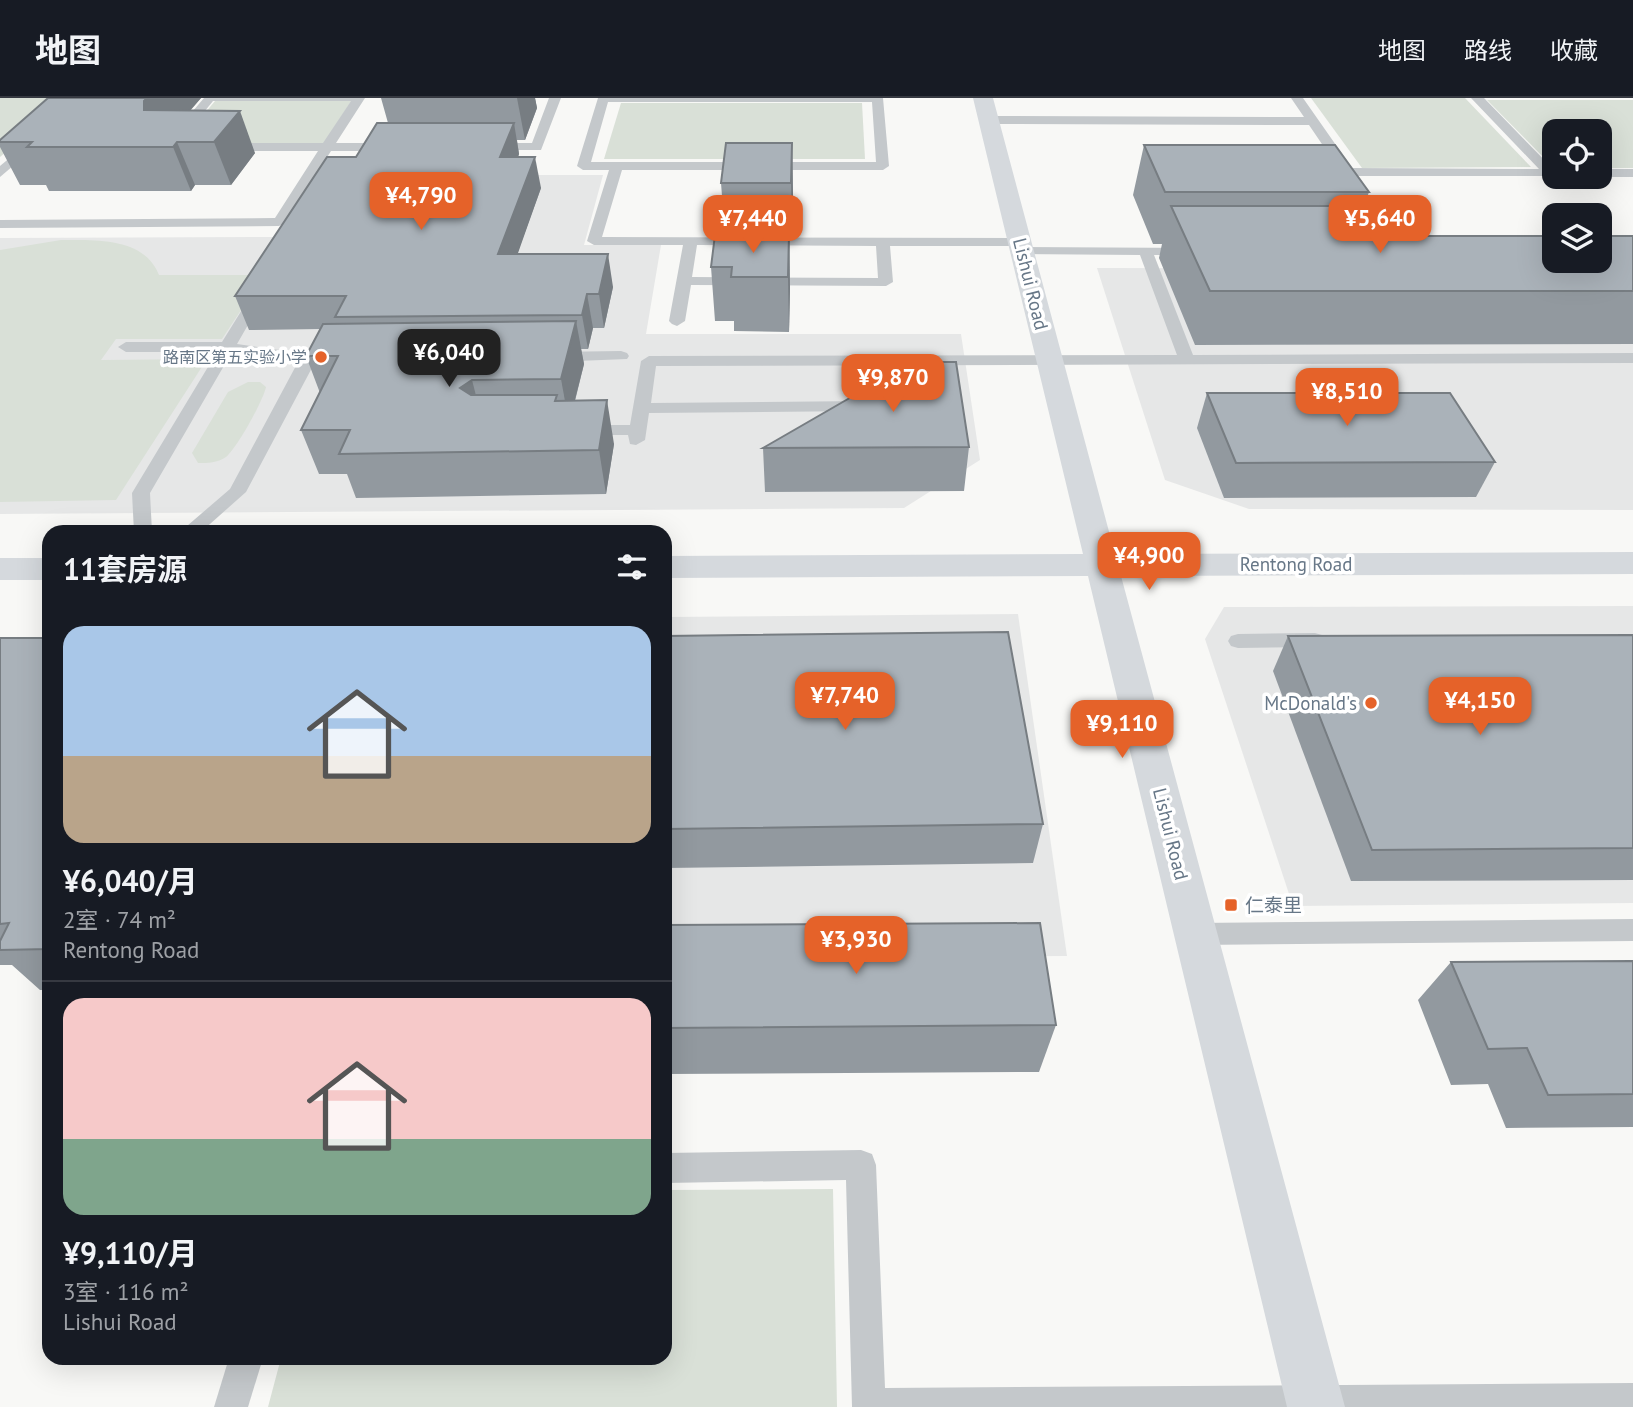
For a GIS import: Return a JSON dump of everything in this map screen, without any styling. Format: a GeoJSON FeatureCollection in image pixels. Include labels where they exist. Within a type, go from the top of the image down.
{"type":"FeatureCollection","features":[{"type":"Feature","properties":{"kind":"street","name":"Lishui Road"},"geometry":{"type":"LineString","coordinates":[[986,109],[1315,1404]]}},
{"type":"Feature","properties":{"kind":"street","name":"Rentong Road"},"geometry":{"type":"LineString","coordinates":[[672,567],[1633,563]]}},
{"type":"Feature","properties":{"kind":"street"},"geometry":{"type":"LineString","coordinates":[[0,569],[42,569]]}},
{"type":"Feature","properties":{"kind":"lane"},"geometry":{"type":"LineString","coordinates":[[181,147],[168,147],[210,99],[350,98]]}},
{"type":"Feature","properties":{"kind":"lane"},"geometry":{"type":"LineString","coordinates":[[0,224],[279,222],[359,98]]}},
{"type":"Feature","properties":{"kind":"lane"},"geometry":{"type":"LineString","coordinates":[[471,147],[537,147],[555,98]]}},
{"type":"Feature","properties":{"kind":"lane"},"geometry":{"type":"LineString","coordinates":[[604,98],[878,99],[883,166],[617,166],[583,166],[604,98]]}},
{"type":"Feature","properties":{"kind":"lane"},"geometry":{"type":"LineString","coordinates":[[1297,98],[1348,172],[1542,173]]}},
{"type":"Feature","properties":{"kind":"lane"},"geometry":{"type":"LineString","coordinates":[[1477,98],[1542,163]]}},
{"type":"Feature","properties":{"kind":"lane"},"geometry":{"type":"LineString","coordinates":[[986,109],[1312,121]]}},
{"type":"Feature","properties":{"kind":"lane"},"geometry":{"type":"LineString","coordinates":[[0,173],[41,135]]}},
{"type":"Feature","properties":{"kind":"lane"},"geometry":{"type":"LineString","coordinates":[[208,147],[406,147]]}},
{"type":"Feature","properties":{"kind":"lane"},"geometry":{"type":"LineString","coordinates":[[617,166],[594,240],[883,241],[1213,251]]}},
{"type":"Feature","properties":{"kind":"lane"},"geometry":{"type":"LineString","coordinates":[[1612,173],[1633,173]]}},
{"type":"Feature","properties":{"kind":"lane"},"geometry":{"type":"LineString","coordinates":[[677,321],[691,241]]}},
{"type":"Feature","properties":{"kind":"lane"},"geometry":{"type":"LineString","coordinates":[[684,281],[886,282],[883,241]]}},
{"type":"Feature","properties":{"kind":"lane"},"geometry":{"type":"LineString","coordinates":[[1144,251],[1187,359]]}},
{"type":"Feature","properties":{"kind":"lane"},"geometry":{"type":"LineString","coordinates":[[142,525],[141,493],[229,347],[233,334],[269,278]]}},
{"type":"Feature","properties":{"kind":"lane"},"geometry":{"type":"LineString","coordinates":[[126,347],[229,347],[308,359],[349,358]]}},
{"type":"Feature","properties":{"kind":"lane"},"geometry":{"type":"LineString","coordinates":[[540,357],[621,356]]}},
{"type":"Feature","properties":{"kind":"lane"},"geometry":{"type":"LineString","coordinates":[[561,430],[637,435],[649,361],[1633,358]]}},
{"type":"Feature","properties":{"kind":"lane"},"geometry":{"type":"LineString","coordinates":[[197,525],[237,492],[308,359]]}},
{"type":"Feature","properties":{"kind":"lane"},"geometry":{"type":"LineString","coordinates":[[642,408],[880,406]]}},
{"type":"Feature","properties":{"kind":"lane"},"geometry":{"type":"LineString","coordinates":[[1238,640],[1334,640]]}},
{"type":"Feature","properties":{"kind":"lane"},"geometry":{"type":"LineString","coordinates":[[1196,934],[1633,930]]}},
{"type":"Feature","properties":{"kind":"lane"},"geometry":{"type":"LineString","coordinates":[[672,1168],[861,1165],[869,1406],[1599,1404],[1633,1400]]}},
{"type":"Feature","properties":{"kind":"lane"},"geometry":{"type":"LineString","coordinates":[[231,1407],[244,1365]]}},
{"type":"Feature","properties":{"kind":"shaded area"},"geometry":{"type":"Polygon","coordinates":[[[0,98],[68,98],[0,157],[0,98]]]}},
{"type":"Feature","properties":{"kind":"shaded area"},"geometry":{"type":"Polygon","coordinates":[[[1311,98],[1465,98],[1531,167],[1362,168],[1311,98]]]}},
{"type":"Feature","properties":{"kind":"shaded area"},"geometry":{"type":"Polygon","coordinates":[[[352,100],[324,143],[179,144],[215,101],[352,100]]]}},
{"type":"Feature","properties":{"kind":"shaded area"},"geometry":{"type":"Polygon","coordinates":[[[1487,100],[1633,100],[1633,168],[1612,168],[1612,119],[1542,119],[1542,156],[1487,100]]]}},
{"type":"Feature","properties":{"kind":"shaded area"},"geometry":{"type":"Polygon","coordinates":[[[621,103],[862,103],[865,159],[604,159],[621,103]]]}},
{"type":"Feature","properties":{"kind":"shaded area"},"geometry":{"type":"Polygon","coordinates":[[[328,175],[603,175],[584,245],[661,245],[646,334],[961,334],[980,460],[904,508],[0,514],[0,238],[288,237],[328,175]]]}},
{"type":"Feature","properties":{"kind":"shaded area"},"geometry":{"type":"Polygon","coordinates":[[[61,240],[103,241],[131,247],[152,263],[159,275],[264,275],[222,339],[116,339],[101,360],[207,359],[116,500],[0,502],[0,250],[61,240]]]}},
{"type":"Feature","properties":{"kind":"shaded area"},"geometry":{"type":"Polygon","coordinates":[[[1097,268],[1542,269],[1542,273],[1612,273],[1612,269],[1633,269],[1633,510],[1249,509],[1165,480],[1097,268]]]}},
{"type":"Feature","properties":{"kind":"shaded area"},"geometry":{"type":"Polygon","coordinates":[[[248,382],[260,382],[266,387],[243,435],[226,457],[216,462],[198,463],[192,453],[228,392],[248,382]]]}},
{"type":"Feature","properties":{"kind":"shaded area"},"geometry":{"type":"Polygon","coordinates":[[[1633,606],[1633,903],[1293,906],[1205,639],[1224,607],[1633,606]]]}},
{"type":"Feature","properties":{"kind":"shaded area"},"geometry":{"type":"Polygon","coordinates":[[[1018,614],[1067,956],[672,957],[672,617],[1018,614]]]}},
{"type":"Feature","properties":{"kind":"shaded area"},"geometry":{"type":"Polygon","coordinates":[[[833,1189],[837,1407],[268,1407],[279,1365],[672,1365],[672,1190],[833,1189]]]}},
{"type":"Feature","properties":{"kind":"building"},"geometry":{"type":"Polygon","coordinates":[[[48,98],[147,98],[144,101],[144,110],[240,111],[214,142],[177,142],[173,147],[27,147],[32,142],[0,142],[48,98]]]}},
{"type":"Feature","properties":{"kind":"building"},"geometry":{"type":"Polygon","coordinates":[[[377,123],[514,123],[500,157],[535,157],[498,254],[608,254],[599,294],[587,294],[582,315],[335,317],[346,296],[235,296],[327,157],[356,157],[377,123]]]}},
{"type":"Feature","properties":{"kind":"building"},"geometry":{"type":"Polygon","coordinates":[[[726,143],[792,143],[791,183],[721,183],[726,143]]]}},
{"type":"Feature","properties":{"kind":"building"},"geometry":{"type":"Polygon","coordinates":[[[1144,145],[1335,145],[1369,192],[1165,192],[1144,145]]]}},
{"type":"Feature","properties":{"kind":"building"},"geometry":{"type":"Polygon","coordinates":[[[1171,206],[1378,206],[1399,236],[1542,236],[1542,273],[1612,273],[1612,236],[1633,236],[1633,291],[1210,291],[1171,206]]]}},
{"type":"Feature","properties":{"kind":"building"},"geometry":{"type":"Polygon","coordinates":[[[715,235],[789,235],[788,277],[731,277],[732,267],[711,267],[715,235]]]}},
{"type":"Feature","properties":{"kind":"building"},"geometry":{"type":"Polygon","coordinates":[[[576,321],[561,379],[472,380],[460,388],[471,395],[557,395],[555,401],[607,400],[599,450],[339,454],[350,430],[301,430],[338,356],[306,356],[323,324],[576,321]]]}},
{"type":"Feature","properties":{"kind":"building"},"geometry":{"type":"Polygon","coordinates":[[[893,362],[956,362],[969,447],[763,448],[893,373],[893,362]]]}},
{"type":"Feature","properties":{"kind":"building"},"geometry":{"type":"Polygon","coordinates":[[[1207,393],[1450,393],[1495,462],[1236,463],[1207,393]]]}},
{"type":"Feature","properties":{"kind":"building"},"geometry":{"type":"Polygon","coordinates":[[[1008,632],[1043,824],[672,829],[672,636],[1008,632]]]}},
{"type":"Feature","properties":{"kind":"building"},"geometry":{"type":"Polygon","coordinates":[[[1633,635],[1633,848],[1372,850],[1288,636],[1633,635]]]}},
{"type":"Feature","properties":{"kind":"building"},"geometry":{"type":"Polygon","coordinates":[[[0,638],[42,638],[42,949],[0,950],[0,941],[9,923],[0,924],[0,638]]]}},
{"type":"Feature","properties":{"kind":"building"},"geometry":{"type":"Polygon","coordinates":[[[1040,923],[1056,1025],[672,1028],[672,925],[1040,923]]]}},
{"type":"Feature","properties":{"kind":"building"},"geometry":{"type":"Polygon","coordinates":[[[1633,961],[1633,1094],[1548,1095],[1527,1048],[1488,1049],[1451,962],[1633,961]]]}},
{"type":"Feature","properties":{"kind":"place","name":"路南区第五实验小学"},"geometry":{"type":"Point","coordinates":[321,357]}},
{"type":"Feature","properties":{"kind":"place","name":"McDonald's"},"geometry":{"type":"Point","coordinates":[1371,703]}},
{"type":"Feature","properties":{"kind":"place","name":"仁泰里"},"geometry":{"type":"Point","coordinates":[1231,905]}}]}
